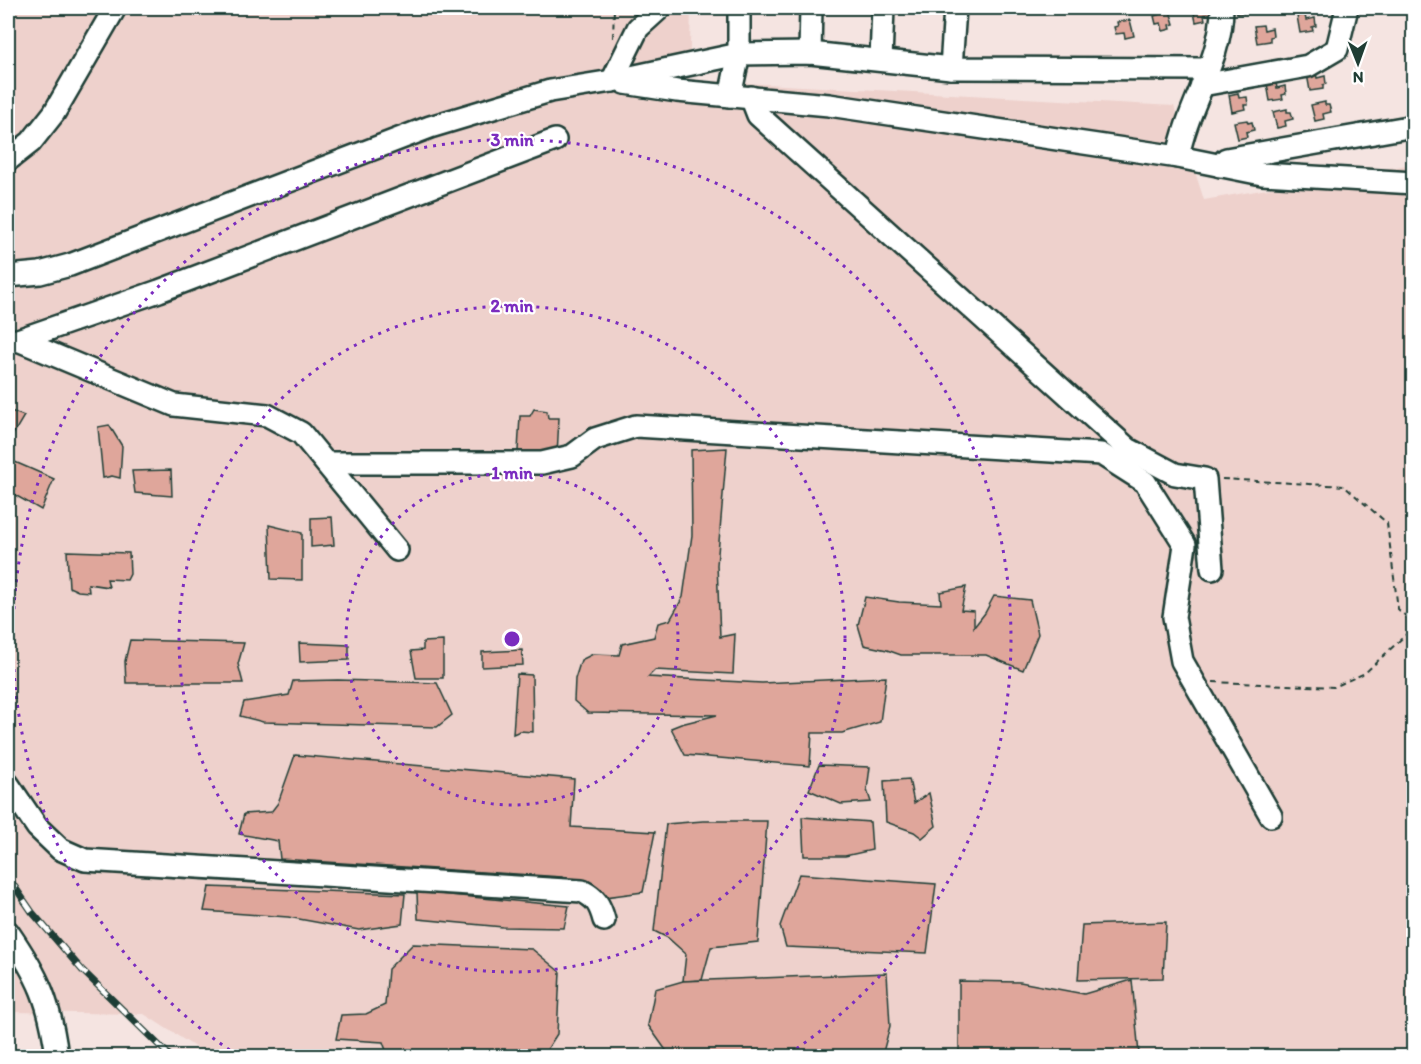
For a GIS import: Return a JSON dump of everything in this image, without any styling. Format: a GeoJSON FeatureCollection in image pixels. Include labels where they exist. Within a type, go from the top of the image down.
{"type":"FeatureCollection","features":[{"type":"Feature","properties":{"kind":"street"},"geometry":{"type":"LineString","coordinates":[[8,160],[31,141],[54,114],[115,8]]}},
{"type":"Feature","properties":{"kind":"street"},"geometry":{"type":"LineString","coordinates":[[612,81],[638,28],[660,8]]}},
{"type":"Feature","properties":{"kind":"street"},"geometry":{"type":"LineString","coordinates":[[740,8],[740,96],[758,115],[1128,449],[1175,474],[1205,479],[1212,569]]}},
{"type":"Feature","properties":{"kind":"street"},"geometry":{"type":"LineString","coordinates":[[810,53],[812,8]]}},
{"type":"Feature","properties":{"kind":"street"},"geometry":{"type":"LineString","coordinates":[[881,60],[883,8]]}},
{"type":"Feature","properties":{"kind":"street"},"geometry":{"type":"LineString","coordinates":[[951,68],[955,8]]}},
{"type":"Feature","properties":{"kind":"street"},"geometry":{"type":"LineString","coordinates":[[1178,157],[1181,143],[1218,43],[1222,8]]}},
{"type":"Feature","properties":{"kind":"street"},"geometry":{"type":"LineString","coordinates":[[8,276],[40,273],[69,265],[430,127],[550,91],[612,81],[739,54],[810,53],[951,68],[1205,77],[1308,66],[1337,49],[1347,8]]}},
{"type":"Feature","properties":{"kind":"street"},"geometry":{"type":"LineString","coordinates":[[612,81],[677,91],[829,105],[1178,157],[1282,176],[1412,183]]}},
{"type":"Feature","properties":{"kind":"street"},"geometry":{"type":"LineString","coordinates":[[1220,166],[1226,159],[1413,126]]}},
{"type":"Feature","properties":{"kind":"street"},"geometry":{"type":"LineString","coordinates":[[13,340],[159,291],[555,140]]}},
{"type":"Feature","properties":{"kind":"street"},"geometry":{"type":"LineString","coordinates":[[13,340],[174,405],[267,415],[301,433],[397,550]]}},
{"type":"Feature","properties":{"kind":"street"},"geometry":{"type":"LineString","coordinates":[[326,464],[542,463],[572,456],[596,439],[636,426],[1101,454],[1145,482],[1185,545],[1173,617],[1182,661],[1271,816]]}},
{"type":"Feature","properties":{"kind":"street"},"geometry":{"type":"LineString","coordinates":[[8,784],[37,827],[60,849],[85,860],[582,891],[594,897],[600,906],[604,920]]}},
{"type":"Feature","properties":{"kind":"street"},"geometry":{"type":"LineString","coordinates":[[8,932],[29,962],[44,993],[57,1056]]}},
{"type":"Feature","properties":{"kind":"path"},"geometry":{"type":"LineString","coordinates":[[1193,681],[1334,687],[1365,674],[1413,625],[1398,609],[1387,523],[1344,486],[1205,479]]}},
{"type":"Feature","properties":{"kind":"shaded area"},"geometry":{"type":"Polygon","coordinates":[[[8,8],[691,8],[689,80],[1174,106],[1204,200],[1413,164],[1413,1056],[209,1056],[144,1014],[8,1012],[8,8]]]}},
{"type":"Feature","properties":{"kind":"building"},"geometry":{"type":"Polygon","coordinates":[[[1193,8],[1211,8],[1212,13],[1204,15],[1205,20],[1196,22],[1193,8]]]}},
{"type":"Feature","properties":{"kind":"building"},"geometry":{"type":"Polygon","coordinates":[[[1236,8],[1245,8],[1246,13],[1237,14],[1236,8]]]}},
{"type":"Feature","properties":{"kind":"building"},"geometry":{"type":"Polygon","coordinates":[[[1170,11],[1174,24],[1170,25],[1171,29],[1163,31],[1161,23],[1156,24],[1154,16],[1170,11]]]}},
{"type":"Feature","properties":{"kind":"building"},"geometry":{"type":"Polygon","coordinates":[[[1305,15],[1306,20],[1315,18],[1316,26],[1312,27],[1313,31],[1300,33],[1297,16],[1305,15]]]}},
{"type":"Feature","properties":{"kind":"building"},"geometry":{"type":"Polygon","coordinates":[[[1130,20],[1134,36],[1125,38],[1124,33],[1116,34],[1114,27],[1118,26],[1117,22],[1130,20]]]}},
{"type":"Feature","properties":{"kind":"building"},"geometry":{"type":"Polygon","coordinates":[[[1263,25],[1264,30],[1272,28],[1273,36],[1270,37],[1270,41],[1257,43],[1254,26],[1263,25]]]}},
{"type":"Feature","properties":{"kind":"building"},"geometry":{"type":"Polygon","coordinates":[[[1316,73],[1317,78],[1325,76],[1326,84],[1323,85],[1323,89],[1310,91],[1307,74],[1316,73]]]}},
{"type":"Feature","properties":{"kind":"building"},"geometry":{"type":"Polygon","coordinates":[[[1276,83],[1277,88],[1285,86],[1286,94],[1282,95],[1283,99],[1270,101],[1267,84],[1276,83]]]}},
{"type":"Feature","properties":{"kind":"building"},"geometry":{"type":"Polygon","coordinates":[[[1238,93],[1239,98],[1247,97],[1248,105],[1244,105],[1245,109],[1232,112],[1229,95],[1238,93]]]}},
{"type":"Feature","properties":{"kind":"building"},"geometry":{"type":"Polygon","coordinates":[[[1325,102],[1325,105],[1329,105],[1331,112],[1323,114],[1324,119],[1315,121],[1311,105],[1325,102]]]}},
{"type":"Feature","properties":{"kind":"building"},"geometry":{"type":"Polygon","coordinates":[[[1287,109],[1287,112],[1291,112],[1293,119],[1285,121],[1286,126],[1277,128],[1273,112],[1287,109]]]}},
{"type":"Feature","properties":{"kind":"building"},"geometry":{"type":"Polygon","coordinates":[[[1247,120],[1248,123],[1252,122],[1254,130],[1246,132],[1247,137],[1238,139],[1234,122],[1247,120]]]}},
{"type":"Feature","properties":{"kind":"building"},"geometry":{"type":"Polygon","coordinates":[[[534,409],[547,411],[548,418],[559,418],[557,455],[518,451],[520,416],[530,416],[534,409]]]}},
{"type":"Feature","properties":{"kind":"building"},"geometry":{"type":"Polygon","coordinates":[[[8,410],[24,416],[8,443],[8,410]]]}},
{"type":"Feature","properties":{"kind":"building"},"geometry":{"type":"Polygon","coordinates":[[[109,425],[122,446],[120,478],[112,476],[103,478],[98,427],[109,425]]]}},
{"type":"Feature","properties":{"kind":"building"},"geometry":{"type":"Polygon","coordinates":[[[727,448],[717,565],[720,637],[735,634],[733,674],[655,670],[648,677],[762,683],[886,677],[880,722],[842,733],[812,733],[810,766],[685,755],[671,728],[717,715],[588,713],[574,701],[575,679],[581,660],[593,654],[619,655],[622,644],[654,637],[658,623],[670,620],[683,597],[692,535],[691,450],[727,448]]]}},
{"type":"Feature","properties":{"kind":"building"},"geometry":{"type":"Polygon","coordinates":[[[8,459],[54,479],[41,510],[8,491],[8,459]]]}},
{"type":"Feature","properties":{"kind":"building"},"geometry":{"type":"Polygon","coordinates":[[[171,470],[172,496],[135,493],[132,471],[171,470]]]}},
{"type":"Feature","properties":{"kind":"building"},"geometry":{"type":"Polygon","coordinates":[[[332,517],[334,545],[311,547],[311,518],[332,517]]]}},
{"type":"Feature","properties":{"kind":"building"},"geometry":{"type":"Polygon","coordinates":[[[269,525],[302,533],[302,580],[271,579],[269,525]]]}},
{"type":"Feature","properties":{"kind":"building"},"geometry":{"type":"Polygon","coordinates":[[[67,551],[129,553],[130,574],[127,580],[107,579],[109,587],[88,584],[89,592],[78,591],[69,587],[67,551]]]}},
{"type":"Feature","properties":{"kind":"building"},"geometry":{"type":"Polygon","coordinates":[[[966,587],[961,610],[974,611],[974,627],[994,596],[1030,600],[1038,634],[1023,670],[986,655],[901,655],[864,645],[858,625],[865,597],[899,602],[941,604],[940,592],[966,587]]]}},
{"type":"Feature","properties":{"kind":"building"},"geometry":{"type":"Polygon","coordinates":[[[130,640],[244,643],[238,664],[243,683],[126,683],[125,661],[130,640]]]}},
{"type":"Feature","properties":{"kind":"building"},"geometry":{"type":"Polygon","coordinates":[[[443,641],[443,678],[416,678],[411,651],[423,650],[423,642],[443,641]]]}},
{"type":"Feature","properties":{"kind":"building"},"geometry":{"type":"Polygon","coordinates":[[[299,643],[349,645],[349,660],[300,662],[299,643]]]}},
{"type":"Feature","properties":{"kind":"building"},"geometry":{"type":"Polygon","coordinates":[[[522,650],[523,665],[482,667],[482,652],[522,650]]]}},
{"type":"Feature","properties":{"kind":"building"},"geometry":{"type":"Polygon","coordinates":[[[517,674],[532,675],[533,732],[520,731],[513,734],[517,674]]]}},
{"type":"Feature","properties":{"kind":"building"},"geometry":{"type":"Polygon","coordinates":[[[293,681],[437,683],[452,715],[437,727],[263,722],[240,716],[244,702],[289,695],[293,681]]]}},
{"type":"Feature","properties":{"kind":"building"},"geometry":{"type":"Polygon","coordinates":[[[295,755],[574,779],[571,827],[655,832],[643,892],[605,897],[571,890],[562,877],[280,859],[278,841],[239,834],[244,814],[271,812],[278,803],[295,755]]]}},
{"type":"Feature","properties":{"kind":"building"},"geometry":{"type":"Polygon","coordinates":[[[819,765],[870,767],[867,790],[871,802],[841,804],[809,790],[819,765]]]}},
{"type":"Feature","properties":{"kind":"building"},"geometry":{"type":"Polygon","coordinates":[[[909,779],[914,803],[929,793],[936,826],[922,838],[914,832],[886,822],[884,781],[909,779]]]}},
{"type":"Feature","properties":{"kind":"building"},"geometry":{"type":"Polygon","coordinates":[[[802,817],[870,822],[872,850],[845,856],[804,856],[802,817]]]}},
{"type":"Feature","properties":{"kind":"building"},"geometry":{"type":"Polygon","coordinates":[[[703,821],[767,821],[758,942],[711,947],[702,980],[683,981],[686,954],[668,938],[654,931],[666,824],[703,821]]]}},
{"type":"Feature","properties":{"kind":"building"},"geometry":{"type":"Polygon","coordinates":[[[799,874],[936,884],[927,953],[786,947],[780,926],[799,874]]]}},
{"type":"Feature","properties":{"kind":"building"},"geometry":{"type":"Polygon","coordinates":[[[209,887],[405,894],[402,924],[359,930],[288,917],[204,911],[209,887]]]}},
{"type":"Feature","properties":{"kind":"building"},"geometry":{"type":"Polygon","coordinates":[[[417,892],[569,906],[564,928],[503,927],[418,919],[417,892]]]}},
{"type":"Feature","properties":{"kind":"building"},"geometry":{"type":"Polygon","coordinates":[[[1166,922],[1163,978],[1078,980],[1082,925],[1166,922]]]}},
{"type":"Feature","properties":{"kind":"building"},"geometry":{"type":"Polygon","coordinates":[[[413,944],[532,949],[560,972],[557,1034],[543,1056],[461,1056],[454,1054],[388,1056],[383,1042],[336,1039],[341,1015],[366,1014],[385,1005],[388,969],[413,944]]]}},
{"type":"Feature","properties":{"kind":"building"},"geometry":{"type":"Polygon","coordinates":[[[887,973],[890,1026],[882,1056],[670,1056],[648,1025],[655,989],[683,981],[887,973]]]}},
{"type":"Feature","properties":{"kind":"building"},"geometry":{"type":"Polygon","coordinates":[[[1132,980],[1139,1054],[1137,1056],[959,1056],[959,981],[1020,982],[1084,994],[1132,980]]]}},
{"type":"Feature","properties":{"kind":"railway"},"geometry":{"type":"LineString","coordinates":[[8,877],[32,912],[82,970],[170,1056]]}}]}
